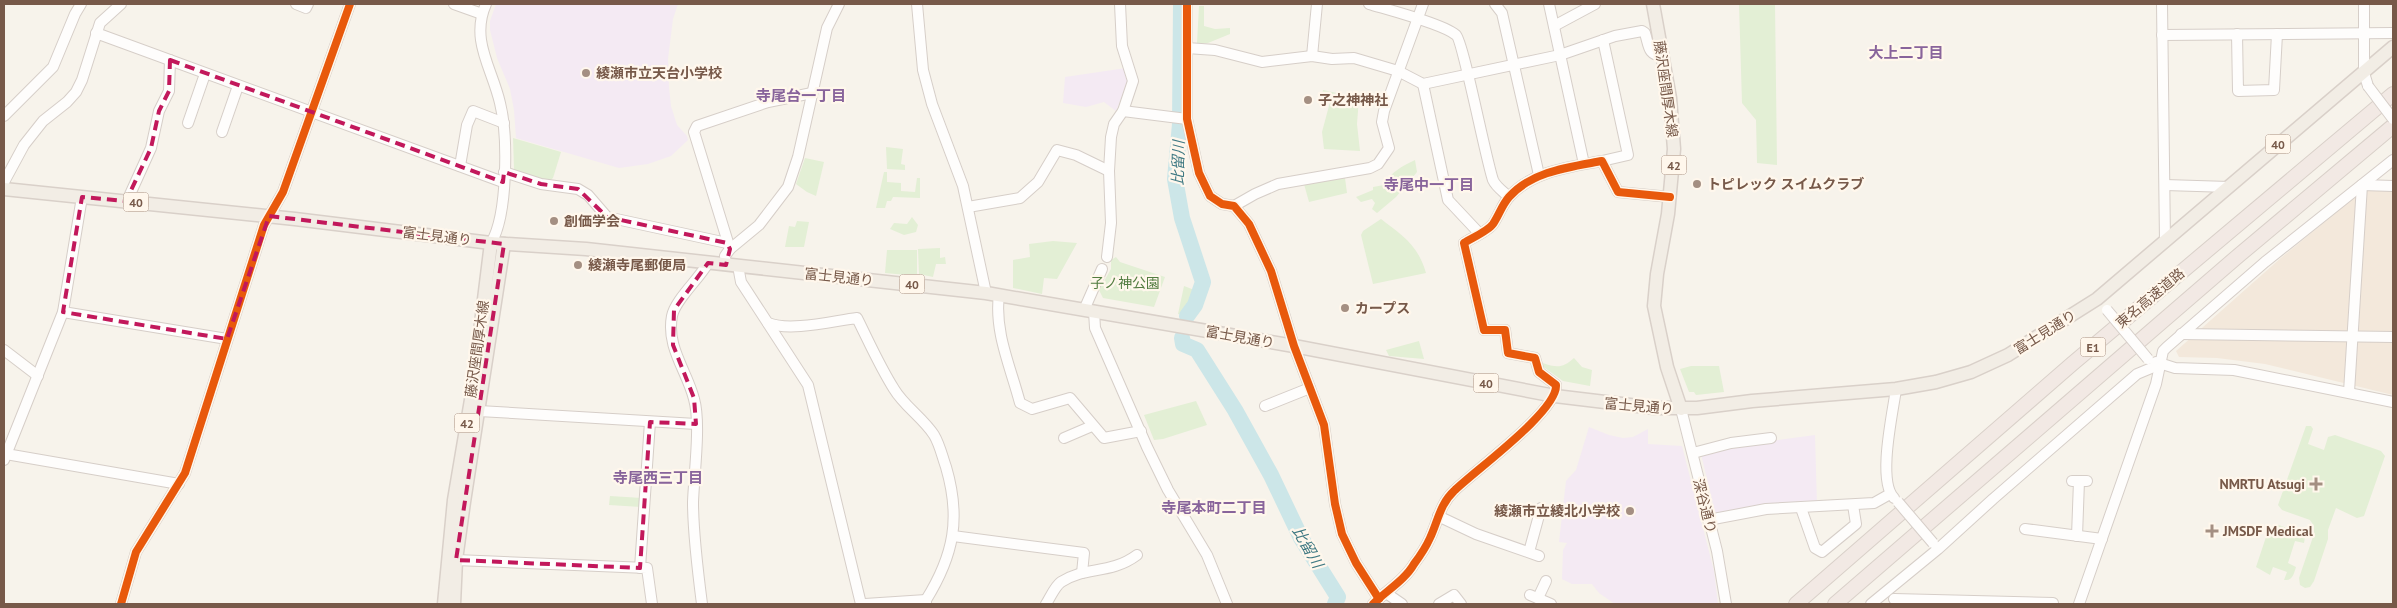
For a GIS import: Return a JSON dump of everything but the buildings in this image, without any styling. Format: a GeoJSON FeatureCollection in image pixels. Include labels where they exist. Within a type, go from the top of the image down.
{"type":"FeatureCollection","features":[{"type":"Feature","properties":{"kind":"highway","name":"東名高速道路"},"geometry":{"type":"LineString","coordinates":[[1796,604],[2080,358],[2393,94]]}},
{"type":"Feature","properties":{"kind":"highway","name":"東名高速道路"},"geometry":{"type":"LineString","coordinates":[[1835,604],[2238,256],[2393,126]]}},
{"type":"Feature","properties":{"kind":"main road","name":"藤沢座間厚木線"},"geometry":{"type":"LineString","coordinates":[[1653,4],[1663,56],[1674,149],[1670,197],[1656,274],[1654,306],[1666,367],[1681,409]]}},
{"type":"Feature","properties":{"kind":"main road","name":"富士見通り"},"geometry":{"type":"LineString","coordinates":[[4,189],[269,216],[498,243],[586,249],[993,294],[1294,346],[1556,396],[1614,404],[1681,409],[1752,400],[1896,389],[1936,382],[1986,365],[2015,351],[2097,299],[2393,47]]}},
{"type":"Feature","properties":{"kind":"main road","name":"藤沢座間厚木線"},"geometry":{"type":"LineString","coordinates":[[454,604],[456,560],[479,412],[498,243]]}},
{"type":"Feature","properties":{"kind":"main road","name":"藤沢座間厚木線"},"geometry":{"type":"LineString","coordinates":[[444,604],[454,500],[498,243]]}},
{"type":"Feature","properties":{"kind":"street"},"geometry":{"type":"LineString","coordinates":[[4,116],[53,67],[81,4]]}},
{"type":"Feature","properties":{"kind":"street"},"geometry":{"type":"LineString","coordinates":[[4,182],[24,145],[42,121],[67,102],[76,92],[82,80],[96,33],[106,16],[121,4]]}},
{"type":"Feature","properties":{"kind":"street"},"geometry":{"type":"LineString","coordinates":[[296,4],[306,8],[308,4]]}},
{"type":"Feature","properties":{"kind":"street"},"geometry":{"type":"LineString","coordinates":[[121,604],[136,552],[185,473],[257,245],[269,216],[283,192],[350,4]]}},
{"type":"Feature","properties":{"kind":"street"},"geometry":{"type":"LineString","coordinates":[[454,4],[482,14]]}},
{"type":"Feature","properties":{"kind":"street"},"geometry":{"type":"LineString","coordinates":[[486,4],[480,21],[480,38],[500,102],[504,122],[504,177],[498,243]]}},
{"type":"Feature","properties":{"kind":"street"},"geometry":{"type":"LineString","coordinates":[[96,33],[460,166],[504,177],[578,189],[588,195],[607,217],[728,246],[759,225],[788,187],[798,158],[828,28],[839,4]]}},
{"type":"Feature","properties":{"kind":"street"},"geometry":{"type":"LineString","coordinates":[[917,4],[923,70],[932,104],[963,186],[998,309],[1006,360],[1020,403],[1032,409],[1070,398],[1104,438],[1141,431]]}},
{"type":"Feature","properties":{"kind":"street"},"geometry":{"type":"LineString","coordinates":[[1107,256],[1111,222],[1109,171],[1112,129],[1123,111],[1133,81],[1122,46],[1120,4]]}},
{"type":"Feature","properties":{"kind":"street"},"geometry":{"type":"LineString","coordinates":[[1187,4],[1187,48],[1181,118],[1199,172],[1210,196],[1222,204],[1234,206],[1278,184],[1370,168],[1378,164],[1389,148],[1382,122],[1398,71],[1423,4]]}},
{"type":"Feature","properties":{"kind":"street"},"geometry":{"type":"LineString","coordinates":[[1312,56],[1317,4]]}},
{"type":"Feature","properties":{"kind":"street"},"geometry":{"type":"LineString","coordinates":[[1370,4],[1417,19],[1456,35],[1461,41],[1467,76],[1494,182],[1509,197]]}},
{"type":"Feature","properties":{"kind":"street"},"geometry":{"type":"LineString","coordinates":[[1495,4],[1502,13],[1539,175]]}},
{"type":"Feature","properties":{"kind":"street"},"geometry":{"type":"LineString","coordinates":[[1549,4],[1584,164]]}},
{"type":"Feature","properties":{"kind":"street"},"geometry":{"type":"LineString","coordinates":[[1554,26],[1595,4]]}},
{"type":"Feature","properties":{"kind":"street"},"geometry":{"type":"LineString","coordinates":[[2162,4],[2165,242]]}},
{"type":"Feature","properties":{"kind":"street"},"geometry":{"type":"LineString","coordinates":[[2364,4],[2364,73],[2368,86],[2393,119]]}},
{"type":"Feature","properties":{"kind":"street"},"geometry":{"type":"LineString","coordinates":[[1187,48],[1215,50],[1262,62],[1312,56],[1332,59],[1354,58],[1398,71],[1423,84],[1560,55],[1603,40],[1642,31],[1645,33],[1651,53],[1655,56],[1663,56]]}},
{"type":"Feature","properties":{"kind":"street"},"geometry":{"type":"LineString","coordinates":[[2162,35],[2393,32]]}},
{"type":"Feature","properties":{"kind":"street"},"geometry":{"type":"LineString","coordinates":[[2237,34],[2238,91],[2274,90],[2277,34]]}},
{"type":"Feature","properties":{"kind":"street"},"geometry":{"type":"LineString","coordinates":[[1379,598],[1414,564],[1430,538],[1444,503],[1453,491],[1503,449],[1556,396],[1556,385],[1539,372],[1535,358],[1508,353],[1505,330],[1484,330],[1464,243],[1493,225],[1509,197],[1528,180],[1539,175],[1628,155],[1603,40]]}},
{"type":"Feature","properties":{"kind":"street"},"geometry":{"type":"LineString","coordinates":[[127,201],[151,148],[159,112],[169,91],[170,60]]}},
{"type":"Feature","properties":{"kind":"street"},"geometry":{"type":"LineString","coordinates":[[188,124],[206,74]]}},
{"type":"Feature","properties":{"kind":"street"},"geometry":{"type":"LineString","coordinates":[[1423,84],[1448,200],[1479,233]]}},
{"type":"Feature","properties":{"kind":"street"},"geometry":{"type":"LineString","coordinates":[[222,132],[238,86]]}},
{"type":"Feature","properties":{"kind":"street"},"geometry":{"type":"LineString","coordinates":[[812,93],[768,102],[697,126],[694,132],[728,246],[725,256],[808,385],[861,604]]}},
{"type":"Feature","properties":{"kind":"street"},"geometry":{"type":"LineString","coordinates":[[460,166],[467,125],[473,111],[504,122]]}},
{"type":"Feature","properties":{"kind":"street"},"geometry":{"type":"LineString","coordinates":[[1123,111],[1181,118]]}},
{"type":"Feature","properties":{"kind":"street"},"geometry":{"type":"LineString","coordinates":[[968,207],[1020,198],[1044,175],[1057,150],[1076,155],[1109,171]]}},
{"type":"Feature","properties":{"kind":"street"},"geometry":{"type":"LineString","coordinates":[[2079,604],[2162,364],[2163,351],[2265,262],[2393,160]]}},
{"type":"Feature","properties":{"kind":"street"},"geometry":{"type":"LineString","coordinates":[[1602,161],[1618,192],[1670,197]]}},
{"type":"Feature","properties":{"kind":"street"},"geometry":{"type":"LineString","coordinates":[[2165,185],[2229,187]]}},
{"type":"Feature","properties":{"kind":"street"},"geometry":{"type":"LineString","coordinates":[[2362,185],[2393,186]]}},
{"type":"Feature","properties":{"kind":"street"},"geometry":{"type":"LineString","coordinates":[[2349,392],[2362,185]]}},
{"type":"Feature","properties":{"kind":"street"},"geometry":{"type":"LineString","coordinates":[[82,197],[63,312],[5,457],[179,484]]}},
{"type":"Feature","properties":{"kind":"street"},"geometry":{"type":"LineString","coordinates":[[1234,206],[1256,236],[1274,279],[1294,346],[1324,425],[1335,504],[1342,534],[1356,563],[1379,598],[1402,604]]}},
{"type":"Feature","properties":{"kind":"street"},"geometry":{"type":"LineString","coordinates":[[702,604],[693,514],[696,405],[690,384],[674,351],[671,322],[678,302],[696,283],[708,263]]}},
{"type":"Feature","properties":{"kind":"street"},"geometry":{"type":"LineString","coordinates":[[1102,269],[1089,310],[1095,328],[1168,490],[1207,555],[1227,604]]}},
{"type":"Feature","properties":{"kind":"street"},"geometry":{"type":"LineString","coordinates":[[2097,299],[2148,359],[2162,364],[2175,368],[2234,370],[2393,402]]}},
{"type":"Feature","properties":{"kind":"street"},"geometry":{"type":"LineString","coordinates":[[63,312],[227,339]]}},
{"type":"Feature","properties":{"kind":"street"},"geometry":{"type":"LineString","coordinates":[[768,323],[776,326],[794,326],[858,318],[895,391],[933,434],[940,448],[955,505],[954,536],[943,568],[926,602],[865,604]]}},
{"type":"Feature","properties":{"kind":"street"},"geometry":{"type":"LineString","coordinates":[[2181,334],[2393,337]]}},
{"type":"Feature","properties":{"kind":"street"},"geometry":{"type":"LineString","coordinates":[[4,350],[38,376]]}},
{"type":"Feature","properties":{"kind":"street"},"geometry":{"type":"LineString","coordinates":[[1871,604],[2101,403],[2137,374],[2162,364]]}},
{"type":"Feature","properties":{"kind":"street"},"geometry":{"type":"LineString","coordinates":[[1265,406],[1310,388]]}},
{"type":"Feature","properties":{"kind":"street"},"geometry":{"type":"LineString","coordinates":[[1896,389],[1889,432],[1887,472],[1890,494],[1936,546]]}},
{"type":"Feature","properties":{"kind":"street","name":"深谷通り"},"geometry":{"type":"LineString","coordinates":[[1681,409],[1716,551],[1726,604]]}},
{"type":"Feature","properties":{"kind":"street"},"geometry":{"type":"LineString","coordinates":[[479,412],[696,424]]}},
{"type":"Feature","properties":{"kind":"street"},"geometry":{"type":"LineString","coordinates":[[640,568],[650,422]]}},
{"type":"Feature","properties":{"kind":"street"},"geometry":{"type":"LineString","coordinates":[[1064,438],[1092,426]]}},
{"type":"Feature","properties":{"kind":"street"},"geometry":{"type":"LineString","coordinates":[[1692,453],[1731,443],[1771,438]]}},
{"type":"Feature","properties":{"kind":"street"},"geometry":{"type":"LineString","coordinates":[[2077,536],[2079,481]]}},
{"type":"Feature","properties":{"kind":"street"},"geometry":{"type":"LineString","coordinates":[[1708,520],[1766,509],[1874,503],[1890,494]]}},
{"type":"Feature","properties":{"kind":"street"},"geometry":{"type":"LineString","coordinates":[[1801,508],[1815,548],[1822,552],[1856,524],[1852,505]]}},
{"type":"Feature","properties":{"kind":"street"},"geometry":{"type":"LineString","coordinates":[[1438,516],[1476,534],[1534,554],[1541,508]]}},
{"type":"Feature","properties":{"kind":"street"},"geometry":{"type":"LineString","coordinates":[[2025,529],[2102,539]]}},
{"type":"Feature","properties":{"kind":"street"},"geometry":{"type":"LineString","coordinates":[[954,536],[1084,553],[1082,573]]}},
{"type":"Feature","properties":{"kind":"street"},"geometry":{"type":"LineString","coordinates":[[1046,604],[1060,583],[1082,573],[1111,569],[1137,555]]}},
{"type":"Feature","properties":{"kind":"street"},"geometry":{"type":"LineString","coordinates":[[456,560],[647,568],[652,604]]}},
{"type":"Feature","properties":{"kind":"street"},"geometry":{"type":"LineString","coordinates":[[1546,581],[1534,596],[1551,604]]}},
{"type":"Feature","properties":{"kind":"street"},"geometry":{"type":"LineString","coordinates":[[1894,584],[1894,602],[2053,603]]}},
{"type":"Feature","properties":{"kind":"street"},"geometry":{"type":"LineString","coordinates":[[1439,604],[1454,595],[1461,604]]}},
{"type":"Feature","properties":{"kind":"highlighted area"},"geometry":{"type":"Polygon","coordinates":[[[170,60],[503,182],[504,172],[541,184],[578,189],[607,217],[727,243],[730,249],[726,265],[708,263],[674,310],[673,345],[694,398],[696,424],[650,422],[640,568],[456,560],[504,244],[269,216],[227,339],[63,312],[82,197],[126,201],[151,148],[159,111],[169,91],[170,60]]]}},
{"type":"Feature","properties":{"kind":"shaded area","name":"綾瀬市立天台小学校"},"geometry":{"type":"Polygon","coordinates":[[[496,4],[678,4],[673,19],[668,59],[669,87],[671,106],[677,125],[687,136],[688,140],[671,156],[648,164],[619,168],[516,138],[510,89],[497,58],[490,30],[490,21],[496,4]]]}},
{"type":"Feature","properties":{"kind":"shaded area"},"geometry":{"type":"Polygon","coordinates":[[[1126,68],[1129,80],[1116,111],[1104,102],[1086,107],[1063,103],[1065,77],[1126,68]]]}},
{"type":"Feature","properties":{"kind":"shaded area"},"geometry":{"type":"Polygon","coordinates":[[[2367,187],[2393,188],[2393,395],[2265,364],[2217,358],[2179,357],[2176,351],[2282,257],[2367,187]]]}},
{"type":"Feature","properties":{"kind":"shaded area","name":"綾瀬市立綾北小学校"},"geometry":{"type":"Polygon","coordinates":[[[1589,427],[1623,438],[1633,437],[1648,429],[1648,444],[1682,446],[1714,571],[1718,604],[1615,604],[1599,593],[1592,584],[1572,584],[1562,579],[1563,550],[1567,543],[1559,542],[1566,481],[1576,470],[1589,427]]]}},
{"type":"Feature","properties":{"kind":"shaded area"},"geometry":{"type":"Polygon","coordinates":[[[1815,435],[1817,505],[1716,516],[1701,454],[1728,447],[1815,435]]]}},
{"type":"Feature","properties":{"kind":"green space"},"geometry":{"type":"Polygon","coordinates":[[[1739,4],[1775,4],[1777,165],[1757,163],[1756,120],[1742,103],[1739,4]]]}},
{"type":"Feature","properties":{"kind":"green space"},"geometry":{"type":"Polygon","coordinates":[[[1199,6],[1204,6],[1204,26],[1215,29],[1230,28],[1230,34],[1208,43],[1197,43],[1199,6]]]}},
{"type":"Feature","properties":{"kind":"green space"},"geometry":{"type":"Polygon","coordinates":[[[1323,90],[1359,98],[1357,124],[1360,151],[1324,149],[1322,132],[1330,102],[1321,100],[1323,90]]]}},
{"type":"Feature","properties":{"kind":"green space"},"geometry":{"type":"Polygon","coordinates":[[[513,138],[561,152],[553,178],[549,181],[531,177],[514,170],[513,138]]]}},
{"type":"Feature","properties":{"kind":"green space"},"geometry":{"type":"Polygon","coordinates":[[[886,147],[903,149],[901,164],[905,165],[905,170],[887,169],[886,147]]]}},
{"type":"Feature","properties":{"kind":"green space"},"geometry":{"type":"Polygon","coordinates":[[[805,158],[824,162],[816,196],[796,184],[805,158]]]}},
{"type":"Feature","properties":{"kind":"green space"},"geometry":{"type":"Polygon","coordinates":[[[1415,160],[1417,172],[1396,197],[1377,213],[1372,209],[1375,203],[1372,199],[1361,202],[1356,197],[1373,190],[1373,187],[1384,185],[1393,173],[1415,160]]]}},
{"type":"Feature","properties":{"kind":"green space"},"geometry":{"type":"Polygon","coordinates":[[[884,172],[887,172],[887,182],[901,183],[901,191],[915,192],[917,178],[920,178],[920,198],[893,197],[891,201],[887,201],[885,208],[876,208],[884,172]]]}},
{"type":"Feature","properties":{"kind":"green space"},"geometry":{"type":"Polygon","coordinates":[[[1345,178],[1347,193],[1309,202],[1304,184],[1345,178]]]}},
{"type":"Feature","properties":{"kind":"green space"},"geometry":{"type":"Polygon","coordinates":[[[912,217],[918,225],[916,232],[904,235],[890,229],[894,223],[907,224],[912,217]]]}},
{"type":"Feature","properties":{"kind":"green space"},"geometry":{"type":"Polygon","coordinates":[[[1381,219],[1403,236],[1414,248],[1423,263],[1426,273],[1373,284],[1361,235],[1363,231],[1381,219]]]}},
{"type":"Feature","properties":{"kind":"green space"},"geometry":{"type":"Polygon","coordinates":[[[797,221],[809,222],[804,247],[785,247],[789,226],[795,227],[797,221]]]}},
{"type":"Feature","properties":{"kind":"green space"},"geometry":{"type":"Polygon","coordinates":[[[1053,241],[1077,243],[1057,279],[1044,278],[1042,294],[1013,288],[1013,260],[1030,257],[1029,244],[1053,241]]]}},
{"type":"Feature","properties":{"kind":"green space"},"geometry":{"type":"Polygon","coordinates":[[[940,248],[940,258],[945,257],[946,264],[936,264],[933,277],[919,274],[918,249],[940,248]]]}},
{"type":"Feature","properties":{"kind":"green space"},"geometry":{"type":"Polygon","coordinates":[[[887,250],[917,250],[917,276],[885,273],[887,250]]]}},
{"type":"Feature","properties":{"kind":"green space","name":"子ノ神公園"},"geometry":{"type":"Polygon","coordinates":[[[1116,257],[1120,262],[1165,277],[1154,307],[1103,298],[1099,290],[1111,269],[1111,260],[1116,257]]]}},
{"type":"Feature","properties":{"kind":"green space"},"geometry":{"type":"Polygon","coordinates":[[[1184,286],[1197,291],[1187,317],[1178,314],[1184,286]]]}},
{"type":"Feature","properties":{"kind":"green space"},"geometry":{"type":"Polygon","coordinates":[[[1419,341],[1424,359],[1389,356],[1386,350],[1419,341]]]}},
{"type":"Feature","properties":{"kind":"green space"},"geometry":{"type":"Polygon","coordinates":[[[1574,358],[1582,367],[1592,370],[1590,386],[1563,381],[1542,366],[1543,363],[1552,366],[1563,365],[1574,358]]]}},
{"type":"Feature","properties":{"kind":"green space"},"geometry":{"type":"Polygon","coordinates":[[[1691,366],[1719,366],[1724,392],[1696,395],[1694,392],[1689,392],[1680,369],[1691,366]]]}},
{"type":"Feature","properties":{"kind":"green space"},"geometry":{"type":"Polygon","coordinates":[[[1196,401],[1207,425],[1154,440],[1144,415],[1196,401]]]}},
{"type":"Feature","properties":{"kind":"green space"},"geometry":{"type":"Polygon","coordinates":[[[2306,426],[2311,426],[2313,429],[2308,444],[2324,450],[2328,437],[2335,435],[2381,451],[2385,456],[2364,516],[2357,518],[2336,508],[2314,581],[2310,587],[2305,588],[2300,585],[2299,578],[2314,534],[2314,526],[2310,520],[2282,510],[2278,505],[2306,426]]]}},
{"type":"Feature","properties":{"kind":"green space"},"geometry":{"type":"Polygon","coordinates":[[[610,496],[642,498],[641,507],[609,505],[610,496]]]}},
{"type":"Feature","properties":{"kind":"green space"},"geometry":{"type":"Polygon","coordinates":[[[2276,524],[2300,533],[2305,537],[2304,543],[2295,541],[2288,563],[2296,567],[2293,576],[2287,580],[2284,580],[2287,572],[2273,567],[2270,575],[2256,567],[2269,528],[2276,524]]]}},
{"type":"Feature","properties":{"kind":"waterway","name":"比留川"},"geometry":{"type":"LineString","coordinates":[[1181,4],[1180,124],[1175,179],[1182,218],[1203,282],[1195,305],[1187,316]]}},
{"type":"Feature","properties":{"kind":"waterway","name":"比留川"},"geometry":{"type":"LineString","coordinates":[[1182,338],[1183,344],[1197,350],[1235,410],[1271,475],[1301,538],[1338,597],[1335,604]]}},
{"type":"Feature","properties":{"kind":"cycle path"},"geometry":{"type":"LineString","coordinates":[[121,604],[136,552],[185,473],[264,225],[283,192],[350,4]]}},
{"type":"Feature","properties":{"kind":"cycle path"},"geometry":{"type":"LineString","coordinates":[[1187,4],[1187,119],[1199,173],[1210,196],[1222,204],[1234,206],[1249,224],[1271,271],[1294,346],[1324,425],[1335,504],[1342,534],[1356,563],[1379,599]]}},
{"type":"Feature","properties":{"kind":"cycle path"},"geometry":{"type":"LineString","coordinates":[[1373,604],[1410,570],[1421,555],[1433,532],[1442,507],[1449,496],[1530,425],[1544,410],[1553,396],[1556,385],[1539,372],[1535,358],[1508,353],[1505,330],[1484,330],[1464,243],[1491,227],[1509,197],[1518,188],[1540,176],[1565,168],[1602,161],[1618,192],[1670,197]]}},
{"type":"Feature","properties":{"kind":"place","name":"綾瀬市立天台小学校"},"geometry":{"type":"Point","coordinates":[586,73]}},
{"type":"Feature","properties":{"kind":"place","name":"子之神神社"},"geometry":{"type":"Point","coordinates":[1308,100]}},
{"type":"Feature","properties":{"kind":"place","name":"トピレック スイムクラブ"},"geometry":{"type":"Point","coordinates":[1697,184]}},
{"type":"Feature","properties":{"kind":"place","name":"創価学会"},"geometry":{"type":"Point","coordinates":[554,221]}},
{"type":"Feature","properties":{"kind":"place","name":"綾瀬寺尾郵便局"},"geometry":{"type":"Point","coordinates":[578,265]}},
{"type":"Feature","properties":{"kind":"place","name":"カープス"},"geometry":{"type":"Point","coordinates":[1345,308]}},
{"type":"Feature","properties":{"kind":"place","name":"NMRTU Atsugi"},"geometry":{"type":"Point","coordinates":[2316,484]}},
{"type":"Feature","properties":{"kind":"place","name":"綾瀬市立綾北小学校"},"geometry":{"type":"Point","coordinates":[1630,511]}},
{"type":"Feature","properties":{"kind":"place","name":"JMSDF Medical"},"geometry":{"type":"Point","coordinates":[2212,531]}},
{"type":"Feature","properties":{"kind":"district","name":"大上二丁目"},"geometry":{"type":"Point","coordinates":[1906,52]}},
{"type":"Feature","properties":{"kind":"district","name":"寺尾台一丁目"},"geometry":{"type":"Point","coordinates":[801,95]}},
{"type":"Feature","properties":{"kind":"district","name":"寺尾中一丁目"},"geometry":{"type":"Point","coordinates":[1429,184]}},
{"type":"Feature","properties":{"kind":"district","name":"寺尾西三丁目"},"geometry":{"type":"Point","coordinates":[658,477]}},
{"type":"Feature","properties":{"kind":"district","name":"寺尾本町二丁目"},"geometry":{"type":"Point","coordinates":[1214,507]}}]}
